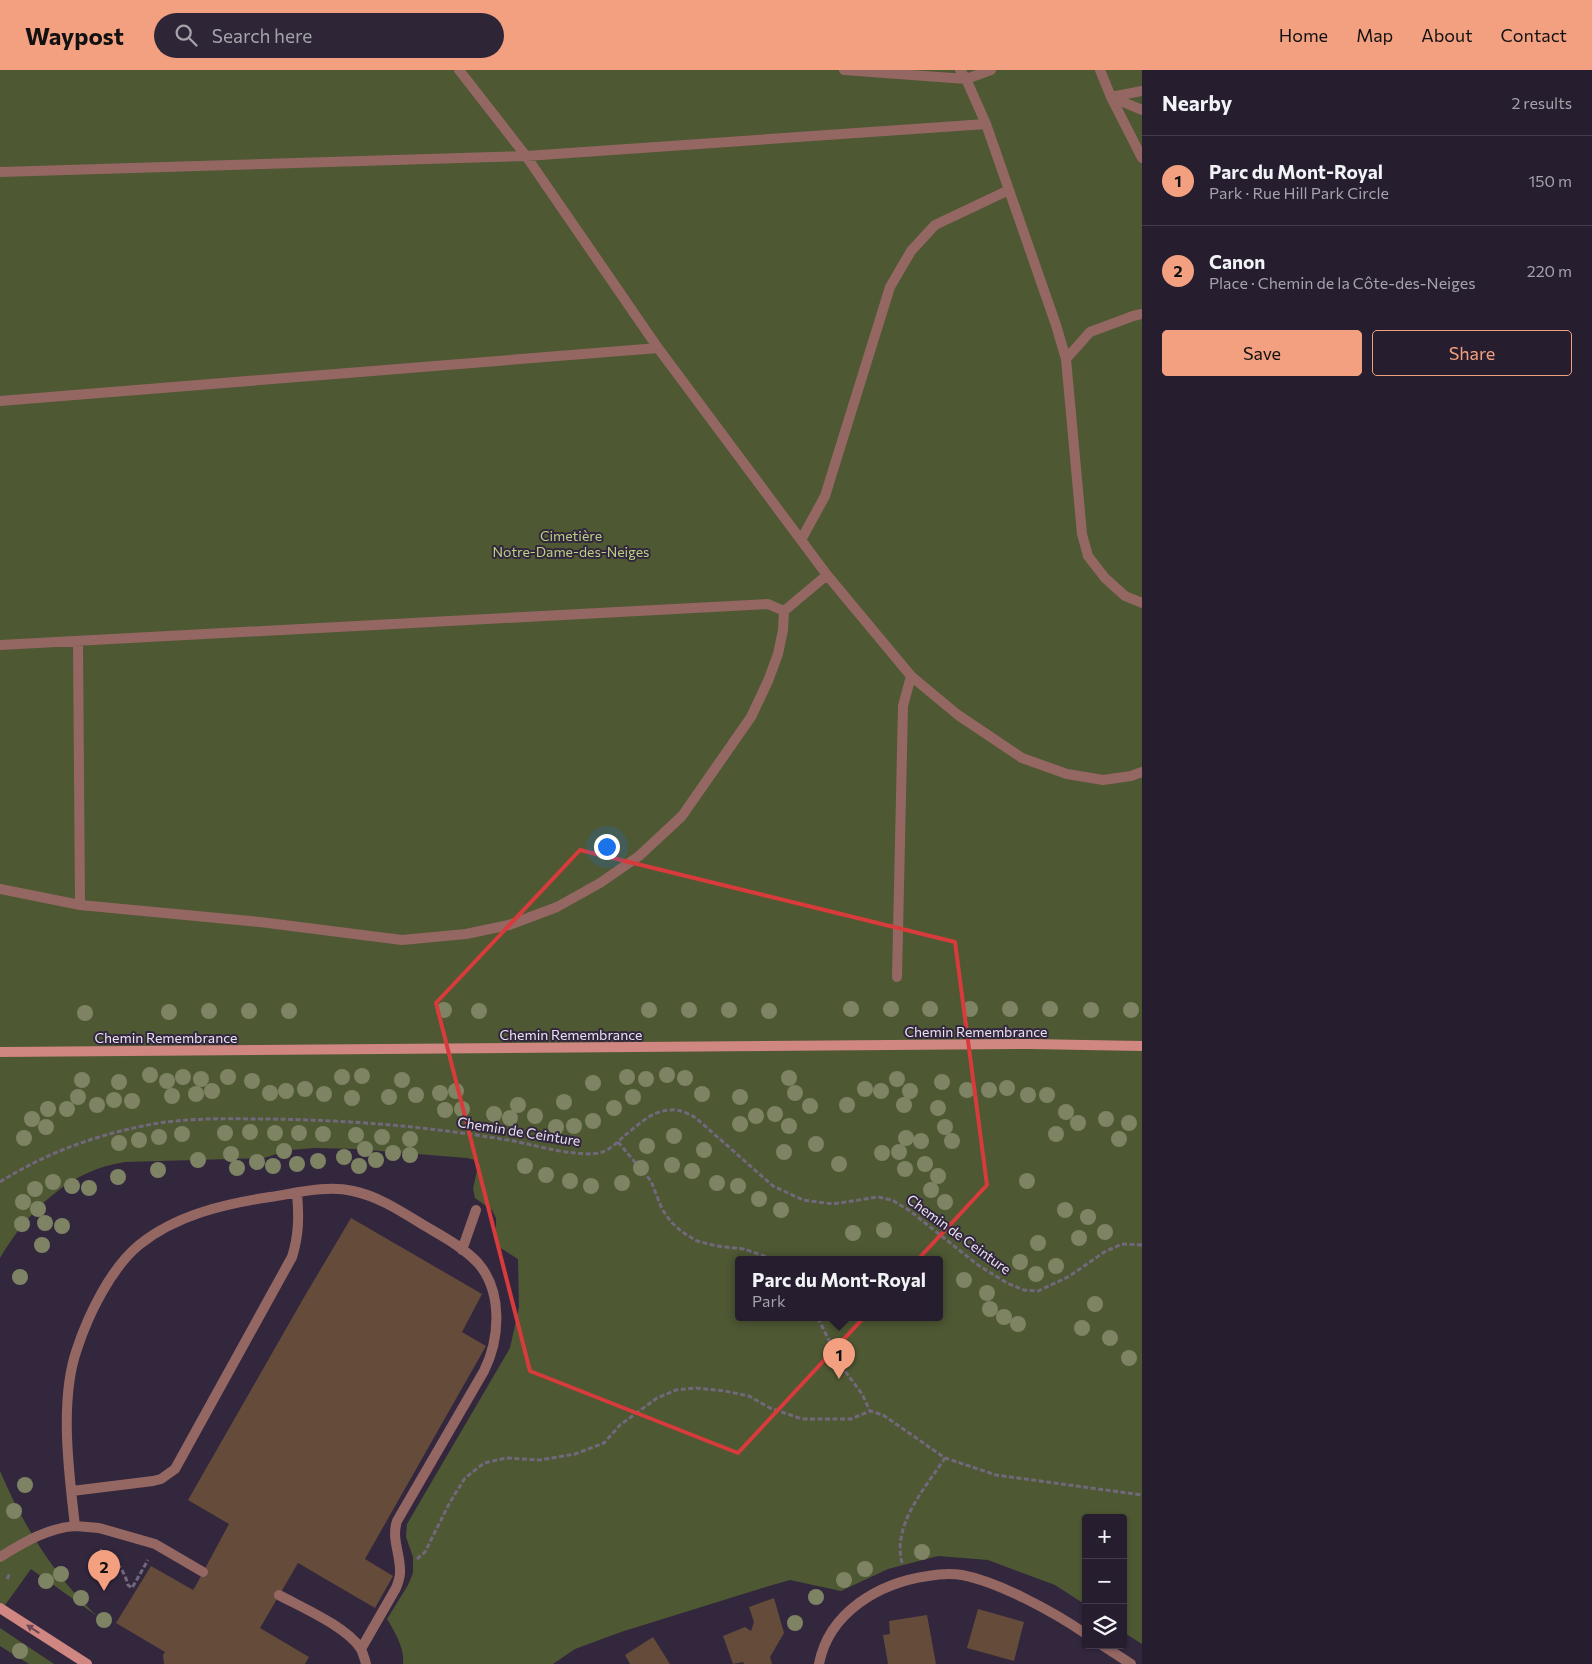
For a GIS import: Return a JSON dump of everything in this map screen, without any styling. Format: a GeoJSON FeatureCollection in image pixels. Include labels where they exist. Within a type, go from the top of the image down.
{"type":"FeatureCollection","features":[{"type":"Feature","properties":{"kind":"street"},"geometry":{"type":"LineString","coordinates":[[459,70],[526,156],[658,348],[827,575],[911,676],[958,715],[1022,758],[1067,774],[1103,780],[1131,776],[1142,772]]}},
{"type":"Feature","properties":{"kind":"street"},"geometry":{"type":"LineString","coordinates":[[844,70],[963,74],[991,70]]}},
{"type":"Feature","properties":{"kind":"street"},"geometry":{"type":"LineString","coordinates":[[1100,70],[1111,97],[1142,158]]}},
{"type":"Feature","properties":{"kind":"street"},"geometry":{"type":"LineString","coordinates":[[963,74],[986,124],[1066,359],[1082,534],[1088,556],[1105,578],[1124,596],[1142,603]]}},
{"type":"Feature","properties":{"kind":"street"},"geometry":{"type":"LineString","coordinates":[[1111,97],[1142,91]]}},
{"type":"Feature","properties":{"kind":"street"},"geometry":{"type":"LineString","coordinates":[[1111,97],[1142,110]]}},
{"type":"Feature","properties":{"kind":"street"},"geometry":{"type":"LineString","coordinates":[[0,172],[526,156],[986,124]]}},
{"type":"Feature","properties":{"kind":"street"},"geometry":{"type":"LineString","coordinates":[[801,540],[825,496],[890,287],[906,258],[935,225],[1009,190]]}},
{"type":"Feature","properties":{"kind":"street"},"geometry":{"type":"LineString","coordinates":[[1066,359],[1090,332],[1142,314]]}},
{"type":"Feature","properties":{"kind":"street"},"geometry":{"type":"LineString","coordinates":[[0,401],[658,348]]}},
{"type":"Feature","properties":{"kind":"street"},"geometry":{"type":"LineString","coordinates":[[0,889],[80,906],[260,922],[402,940],[466,934],[510,926],[557,907],[600,883],[639,856],[682,816],[751,716],[768,681],[778,654],[783,630],[784,611],[827,575]]}},
{"type":"Feature","properties":{"kind":"street"},"geometry":{"type":"LineString","coordinates":[[0,645],[768,604],[784,611]]}},
{"type":"Feature","properties":{"kind":"street"},"geometry":{"type":"LineString","coordinates":[[78,641],[80,906]]}},
{"type":"Feature","properties":{"kind":"street"},"geometry":{"type":"LineString","coordinates":[[897,977],[903,706],[911,676]]}},
{"type":"Feature","properties":{"kind":"street","name":"Chemin Remembrance"},"geometry":{"type":"LineString","coordinates":[[0,1052],[1029,1044],[1142,1046]]}},
{"type":"Feature","properties":{"kind":"street"},"geometry":{"type":"LineString","coordinates":[[75,1526],[67,1405],[70,1377],[76,1350],[89,1320],[112,1276],[120,1265],[137,1246],[155,1233],[173,1223],[196,1214],[245,1201],[297,1193],[336,1189],[366,1194],[392,1206],[462,1250],[478,1264],[491,1286],[496,1308],[497,1327],[492,1356],[397,1521],[395,1536],[400,1572],[396,1588],[361,1649]]}},
{"type":"Feature","properties":{"kind":"street"},"geometry":{"type":"LineString","coordinates":[[72,1491],[153,1481],[161,1479],[175,1469],[292,1257],[300,1216],[297,1193]]}},
{"type":"Feature","properties":{"kind":"street"},"geometry":{"type":"LineString","coordinates":[[462,1250],[476,1210]]}},
{"type":"Feature","properties":{"kind":"street"},"geometry":{"type":"LineString","coordinates":[[0,1557],[47,1532],[58,1528],[75,1526],[100,1528],[156,1544],[203,1572]]}},
{"type":"Feature","properties":{"kind":"street"},"geometry":{"type":"LineString","coordinates":[[819,1664],[829,1637],[847,1612],[858,1602],[907,1580],[946,1574],[974,1578],[1023,1598],[1082,1632]]}},
{"type":"Feature","properties":{"kind":"street"},"geometry":{"type":"LineString","coordinates":[[280,1595],[351,1638],[361,1649],[366,1664]]}},
{"type":"Feature","properties":{"kind":"street"},"geometry":{"type":"LineString","coordinates":[[0,1608],[87,1664]]}},
{"type":"Feature","properties":{"kind":"street"},"geometry":{"type":"LineString","coordinates":[[1106,1649],[1118,1661],[1131,1664]]}},
{"type":"Feature","properties":{"kind":"path","name":"Chemin de Ceinture"},"geometry":{"type":"LineString","coordinates":[[0,1182],[47,1156],[109,1134],[144,1125],[182,1120],[301,1120],[377,1124],[501,1138],[574,1153],[592,1154],[606,1151],[644,1120],[657,1113],[671,1110],[683,1112],[696,1118],[773,1186],[803,1200],[833,1204],[878,1197],[892,1200],[910,1211],[978,1265],[1007,1283],[1024,1290],[1038,1291],[1051,1285],[1068,1277],[1106,1251],[1122,1244],[1142,1245]]}},
{"type":"Feature","properties":{"kind":"path"},"geometry":{"type":"LineString","coordinates":[[618,1142],[652,1182],[662,1209],[670,1222],[682,1232],[697,1241],[717,1246],[744,1249],[764,1256]]}},
{"type":"Feature","properties":{"kind":"path"},"geometry":{"type":"LineString","coordinates":[[819,1321],[842,1367],[862,1394],[870,1411]]}},
{"type":"Feature","properties":{"kind":"path"},"geometry":{"type":"LineString","coordinates":[[413,1562],[425,1552],[450,1502],[465,1478],[484,1464],[506,1458],[540,1460],[575,1454],[604,1443],[620,1425],[657,1398],[676,1390],[696,1388],[749,1396],[770,1408],[802,1419],[852,1419],[870,1411],[883,1415],[945,1458],[996,1474],[1142,1495]]}},
{"type":"Feature","properties":{"kind":"path"},"geometry":{"type":"LineString","coordinates":[[907,1580],[901,1559],[900,1546],[904,1529],[919,1498],[945,1458]]}},
{"type":"Feature","properties":{"kind":"path"},"geometry":{"type":"LineString","coordinates":[[94,1547],[111,1556],[125,1576],[128,1585],[132,1588],[148,1560],[156,1565]]}},
{"type":"Feature","properties":{"kind":"path"},"geometry":{"type":"LineString","coordinates":[[7,1579],[15,1568]]}},
{"type":"Feature","properties":{"kind":"highlighted area"},"geometry":{"type":"Polygon","coordinates":[[[580,850],[955,942],[987,1185],[738,1453],[530,1371],[436,1003],[580,850]]]}},
{"type":"Feature","properties":{"kind":"green space","name":"Cimetière Notre-Dame-des-Neiges"},"geometry":{"type":"Polygon","coordinates":[[[0,70],[1142,70],[1142,1644],[1127,1635],[1127,1514],[1082,1514],[1082,1602],[1055,1585],[988,1560],[938,1556],[888,1569],[841,1591],[790,1580],[621,1632],[575,1649],[553,1664],[403,1664],[401,1647],[387,1619],[408,1585],[413,1573],[413,1557],[406,1537],[407,1524],[510,1348],[519,1307],[518,1259],[499,1247],[496,1239],[496,1218],[492,1210],[475,1198],[473,1189],[479,1161],[467,1158],[355,1149],[315,1148],[289,1150],[264,1158],[125,1162],[105,1166],[68,1183],[52,1195],[23,1224],[0,1258],[0,70]]]}},
{"type":"Feature","properties":{"kind":"green space"},"geometry":{"type":"Polygon","coordinates":[[[0,1471],[29,1530],[53,1567],[97,1616],[31,1569],[0,1612],[0,1471]]]}},
{"type":"Feature","properties":{"kind":"green space"},"geometry":{"type":"Polygon","coordinates":[[[0,1628],[54,1664],[29,1664],[0,1646],[0,1628]]]}},
{"type":"Feature","properties":{"kind":"building"},"geometry":{"type":"Polygon","coordinates":[[[351,1218],[482,1294],[462,1332],[486,1346],[365,1559],[393,1576],[375,1608],[298,1563],[260,1628],[309,1657],[305,1664],[164,1664],[163,1655],[165,1652],[116,1623],[151,1566],[193,1590],[195,1587],[229,1524],[188,1500],[351,1218]]]}},
{"type":"Feature","properties":{"kind":"building"},"geometry":{"type":"Polygon","coordinates":[[[774,1598],[784,1633],[770,1657],[772,1664],[744,1664],[743,1662],[733,1664],[723,1636],[745,1627],[751,1631],[754,1622],[749,1607],[774,1598]]]}},
{"type":"Feature","properties":{"kind":"building"},"geometry":{"type":"Polygon","coordinates":[[[978,1609],[1024,1622],[1014,1661],[967,1648],[978,1609]]]}},
{"type":"Feature","properties":{"kind":"building"},"geometry":{"type":"Polygon","coordinates":[[[927,1615],[936,1664],[888,1664],[883,1635],[890,1634],[889,1621],[927,1615]]]}},
{"type":"Feature","properties":{"kind":"building"},"geometry":{"type":"Polygon","coordinates":[[[653,1637],[670,1664],[630,1664],[625,1655],[653,1637]]]}},
{"type":"Feature","properties":{"kind":"place","name":"Parc du Mont-Royal"},"geometry":{"type":"Point","coordinates":[839,1379]}},
{"type":"Feature","properties":{"kind":"place","name":"Canon"},"geometry":{"type":"Point","coordinates":[104,1591]}}]}
